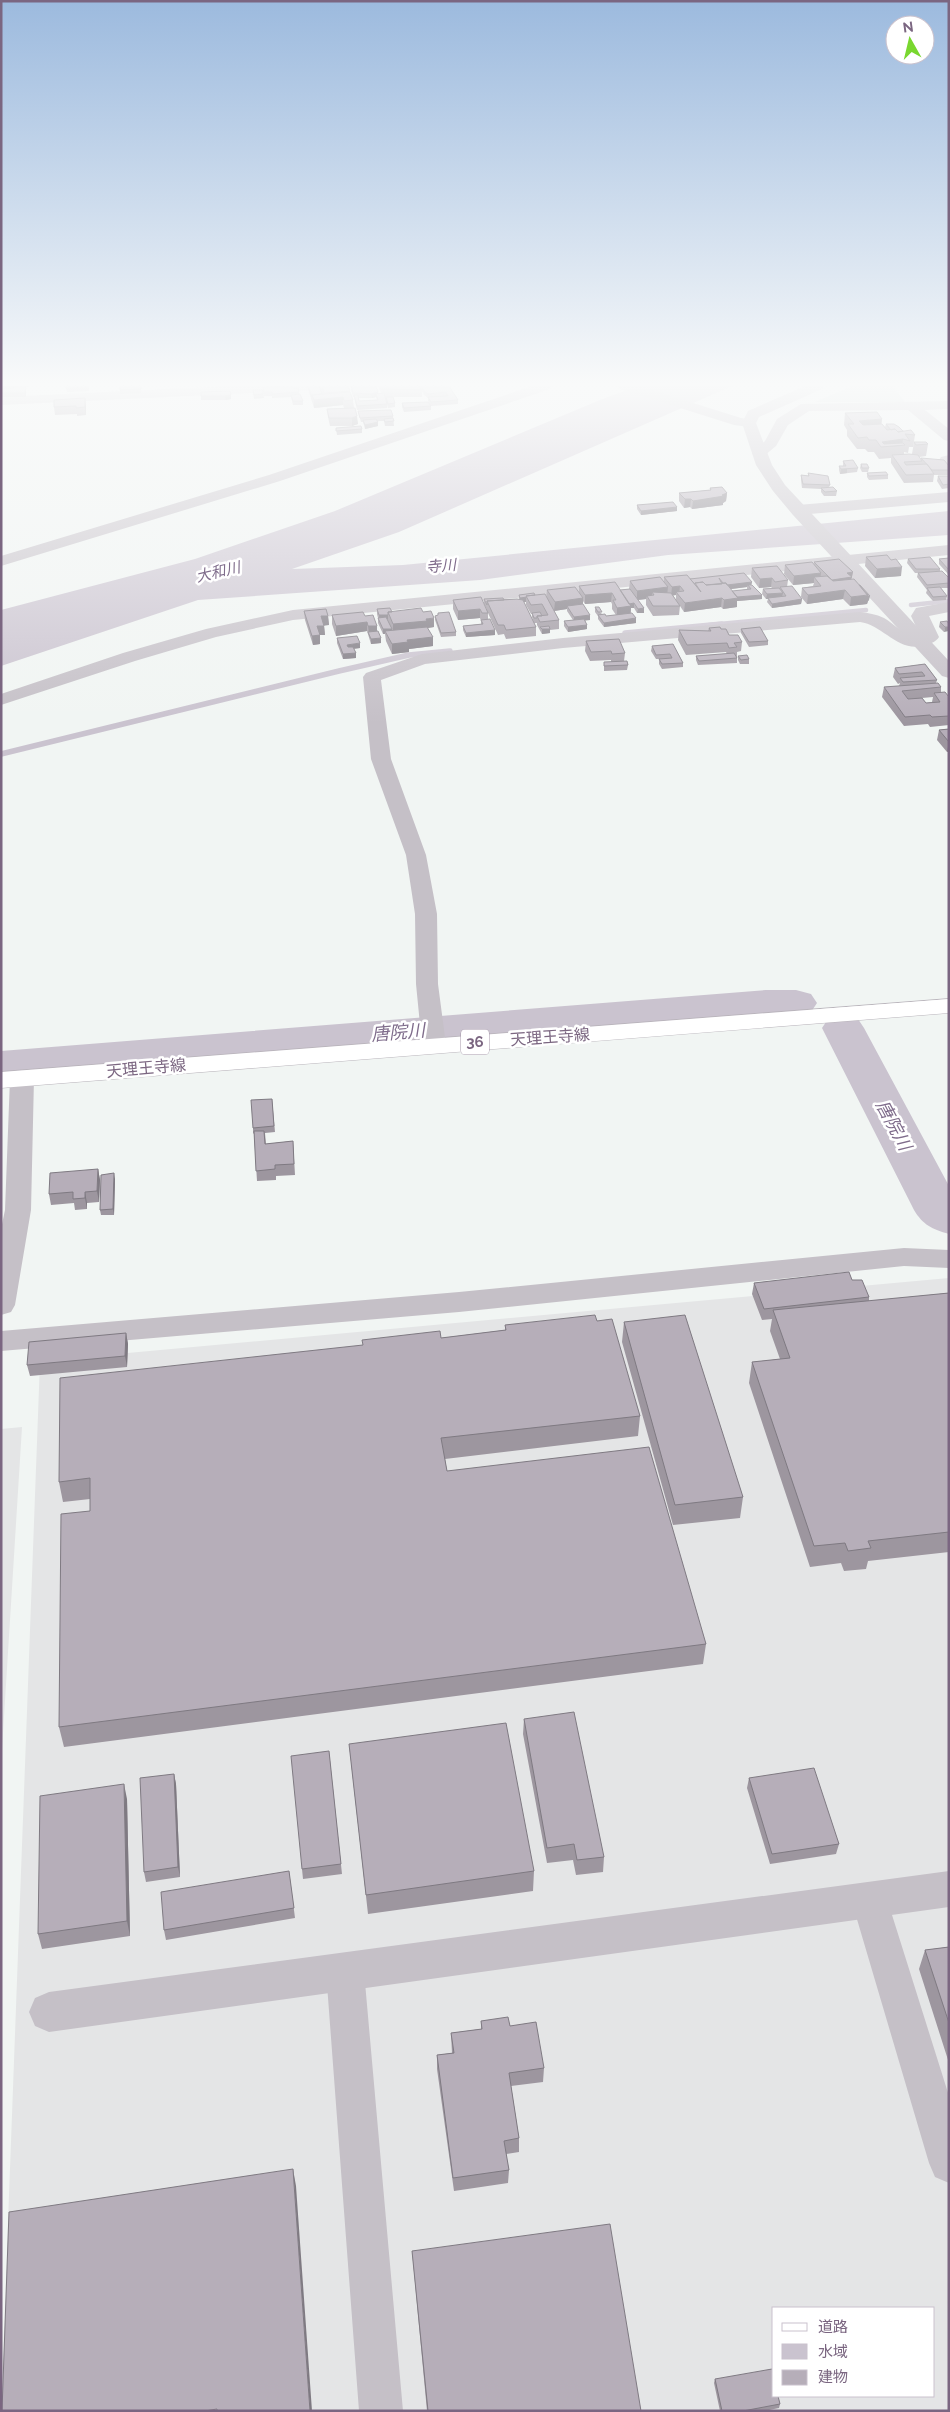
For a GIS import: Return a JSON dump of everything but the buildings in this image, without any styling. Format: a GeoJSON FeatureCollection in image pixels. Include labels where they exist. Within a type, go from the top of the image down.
{"type":"FeatureCollection","features":[{"type":"Feature","properties":{"kind":"main road","name":"天理王寺線"},"geometry":{"type":"LineString","coordinates":[[12,1079],[949,1006]]}},
{"type":"Feature","properties":{"kind":"street"},"geometry":{"type":"LineString","coordinates":[[1,561],[211,499]]}},
{"type":"Feature","properties":{"kind":"street"},"geometry":{"type":"LineString","coordinates":[[788,499],[949,672]]}},
{"type":"Feature","properties":{"kind":"street"},"geometry":{"type":"LineString","coordinates":[[798,511],[939,499]]}},
{"type":"Feature","properties":{"kind":"street"},"geometry":{"type":"LineString","coordinates":[[1,700],[129,657],[202,636],[293,615],[949,550]]}},
{"type":"Feature","properties":{"kind":"street"},"geometry":{"type":"LineString","coordinates":[[434,1045],[427,984],[426,914],[416,855],[381,759],[372,677],[422,659],[563,643],[860,616],[875,619],[904,640],[921,643],[930,638],[920,616],[922,612],[949,607]]}},
{"type":"Feature","properties":{"kind":"street"},"geometry":{"type":"LineString","coordinates":[[1,1305],[18,1210],[12,1079]]}},
{"type":"Feature","properties":{"kind":"street"},"geometry":{"type":"LineString","coordinates":[[1,1341],[459,1302],[904,1257],[949,1259]]}},
{"type":"Feature","properties":{"kind":"street"},"geometry":{"type":"LineString","coordinates":[[48,2012],[949,1889]]}},
{"type":"Feature","properties":{"kind":"street"},"geometry":{"type":"LineString","coordinates":[[869,1900],[949,2164]]}},
{"type":"Feature","properties":{"kind":"street"},"geometry":{"type":"LineString","coordinates":[[345,1971],[381,2411]]}},
{"type":"Feature","properties":{"kind":"shaded area"},"geometry":{"type":"Polygon","coordinates":[[[949,1278],[949,2411],[1,2411],[40,1361],[949,1278]]]}},
{"type":"Feature","properties":{"kind":"shaded area"},"geometry":{"type":"Polygon","coordinates":[[[22,1427],[1,1765],[1,1429],[22,1427]]]}},
{"type":"Feature","properties":{"kind":"water"},"geometry":{"type":"Polygon","coordinates":[[[365,499],[475,499],[399,532],[292,569],[403,565],[949,511],[949,535],[668,555],[480,580],[198,600],[1,666],[1,610],[195,559],[335,511],[365,499]]]}},
{"type":"Feature","properties":{"kind":"waterway"},"geometry":{"type":"LineString","coordinates":[[911,605],[949,601]]}},
{"type":"Feature","properties":{"kind":"waterway"},"geometry":{"type":"LineString","coordinates":[[709,625],[866,610]]}},
{"type":"Feature","properties":{"kind":"waterway"},"geometry":{"type":"LineString","coordinates":[[625,633],[722,624]]}},
{"type":"Feature","properties":{"kind":"waterway"},"geometry":{"type":"LineString","coordinates":[[1,754],[339,671],[409,655],[450,651]]}},
{"type":"Feature","properties":{"kind":"waterway","name":"唐院川"},"geometry":{"type":"LineString","coordinates":[[1,1064],[766,1003],[796,1003]]}},
{"type":"Feature","properties":{"kind":"waterway","name":"唐院川"},"geometry":{"type":"LineString","coordinates":[[843,1028],[938,1210],[949,1218]]}},
{"type":"Feature","properties":{"kind":"water label","name":"寺川"},"geometry":{"type":"Point","coordinates":[441,566]}},
{"type":"Feature","properties":{"kind":"water label","name":"大和川"},"geometry":{"type":"Point","coordinates":[218,572]}}]}
